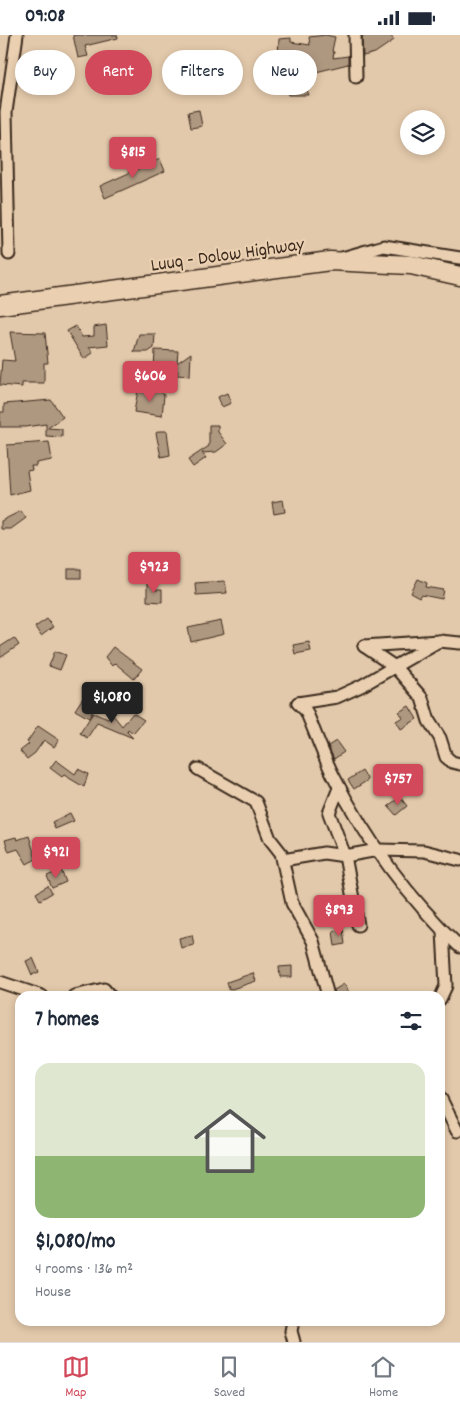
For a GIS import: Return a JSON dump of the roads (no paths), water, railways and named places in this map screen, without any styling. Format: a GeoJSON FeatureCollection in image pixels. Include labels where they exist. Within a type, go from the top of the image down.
{"type":"FeatureCollection","features":[{"type":"Feature","properties":{"kind":"main road","name":"Luuq - Dolow Highway"},"geometry":{"type":"LineString","coordinates":[[0,305],[330,261],[411,265],[460,276]]}},
{"type":"Feature","properties":{"kind":"street"},"geometry":{"type":"LineString","coordinates":[[9,255],[6,112],[17,35]]}},
{"type":"Feature","properties":{"kind":"street"},"geometry":{"type":"LineString","coordinates":[[355,35],[356,77]]}},
{"type":"Feature","properties":{"kind":"street"},"geometry":{"type":"LineString","coordinates":[[330,261],[384,245],[460,258]]}},
{"type":"Feature","properties":{"kind":"street"},"geometry":{"type":"LineString","coordinates":[[460,643],[440,641],[364,646],[395,667],[422,698],[429,721],[440,738],[446,757],[452,762],[460,764]]}},
{"type":"Feature","properties":{"kind":"street"},"geometry":{"type":"LineString","coordinates":[[440,641],[337,697],[298,703],[306,711],[340,787],[378,850],[443,931],[460,947]]}},
{"type":"Feature","properties":{"kind":"street"},"geometry":{"type":"LineString","coordinates":[[198,769],[256,803],[270,839],[281,853],[292,903],[313,941],[327,991]]}},
{"type":"Feature","properties":{"kind":"street"},"geometry":{"type":"LineString","coordinates":[[340,787],[329,813],[345,856],[358,925]]}},
{"type":"Feature","properties":{"kind":"street"},"geometry":{"type":"LineString","coordinates":[[283,860],[324,853],[345,856],[378,850],[424,851],[460,860]]}},
{"type":"Feature","properties":{"kind":"street"},"geometry":{"type":"LineString","coordinates":[[443,931],[446,986],[444,991]]}},
{"type":"Feature","properties":{"kind":"street"},"geometry":{"type":"LineString","coordinates":[[0,983],[26,991]]}},
{"type":"Feature","properties":{"kind":"street"},"geometry":{"type":"LineString","coordinates":[[89,991],[95,989],[104,989],[106,991]]}},
{"type":"Feature","properties":{"kind":"street"},"geometry":{"type":"LineString","coordinates":[[445,1107],[457,1131]]}},
{"type":"Feature","properties":{"kind":"street"},"geometry":{"type":"LineString","coordinates":[[292,1326],[291,1331],[294,1342]]}}]}
